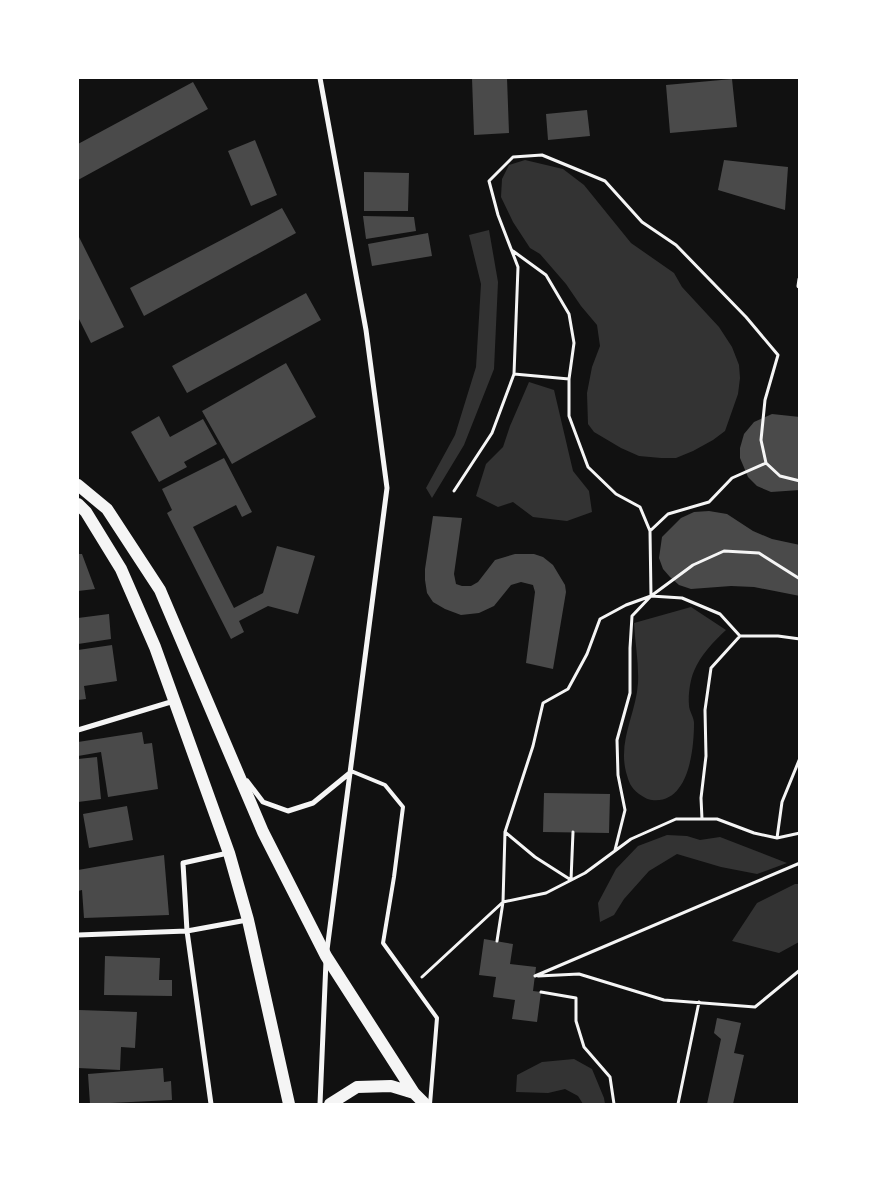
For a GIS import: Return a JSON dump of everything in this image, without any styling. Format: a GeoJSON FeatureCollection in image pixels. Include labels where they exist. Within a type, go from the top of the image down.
{"type":"FeatureCollection","features":[{"type":"Feature","properties":{"kind":"main road"},"geometry":{"type":"LineString","coordinates":[[78,485],[107,509],[160,590],[263,832],[326,956],[414,1093],[425,1104]]}},
{"type":"Feature","properties":{"kind":"main road"},"geometry":{"type":"LineString","coordinates":[[78,504],[86,512],[121,569],[155,648],[229,853],[248,920],[289,1104]]}},
{"type":"Feature","properties":{"kind":"main road"},"geometry":{"type":"LineString","coordinates":[[330,1104],[357,1087],[390,1086],[414,1093]]}},
{"type":"Feature","properties":{"kind":"street"},"geometry":{"type":"LineString","coordinates":[[320,78],[366,330],[387,488],[326,956],[320,1104]]}},
{"type":"Feature","properties":{"kind":"street"},"geometry":{"type":"LineString","coordinates":[[799,286],[800,279]]}},
{"type":"Feature","properties":{"kind":"street"},"geometry":{"type":"LineString","coordinates":[[78,730],[175,701]]}},
{"type":"Feature","properties":{"kind":"street"},"geometry":{"type":"LineString","coordinates":[[234,764],[263,802],[288,811],[313,803],[351,771]]}},
{"type":"Feature","properties":{"kind":"street"},"geometry":{"type":"LineString","coordinates":[[211,1104],[187,931],[183,863],[229,853]]}},
{"type":"Feature","properties":{"kind":"street"},"geometry":{"type":"LineString","coordinates":[[78,935],[187,931],[248,920]]}},
{"type":"Feature","properties":{"kind":"lane"},"geometry":{"type":"LineString","coordinates":[[351,771],[385,785],[403,807],[384,942],[437,1018],[430,1104]]}},
{"type":"Feature","properties":{"kind":"path"},"geometry":{"type":"LineString","coordinates":[[454,492],[492,433],[514,374],[518,267],[498,215],[489,181],[513,157],[542,156],[605,181],[642,222],[676,245],[746,317],[778,355],[765,400],[761,440],[766,463],[780,476],[800,481]]}},
{"type":"Feature","properties":{"kind":"path"},"geometry":{"type":"LineString","coordinates":[[511,250],[546,275],[569,314],[574,343],[569,379],[569,416],[588,467],[616,494],[640,507],[650,531],[651,596]]}},
{"type":"Feature","properties":{"kind":"path"},"geometry":{"type":"LineString","coordinates":[[514,374],[569,379]]}},
{"type":"Feature","properties":{"kind":"path"},"geometry":{"type":"LineString","coordinates":[[650,531],[668,514],[709,502],[732,478],[766,463]]}},
{"type":"Feature","properties":{"kind":"path"},"geometry":{"type":"LineString","coordinates":[[615,850],[625,810],[618,775],[617,740],[630,693],[632,616],[651,596],[693,565],[724,551],[759,553],[800,579]]}},
{"type":"Feature","properties":{"kind":"path"},"geometry":{"type":"LineString","coordinates":[[497,941],[503,902],[505,832],[533,746],[543,703],[568,689],[587,654],[600,619],[626,605],[651,596],[682,598],[720,614],[740,636],[778,636],[800,639]]}},
{"type":"Feature","properties":{"kind":"path"},"geometry":{"type":"LineString","coordinates":[[702,819],[701,798],[706,756],[705,710],[711,668],[740,636]]}},
{"type":"Feature","properties":{"kind":"path"},"geometry":{"type":"LineString","coordinates":[[777,838],[782,802],[800,758]]}},
{"type":"Feature","properties":{"kind":"path"},"geometry":{"type":"LineString","coordinates":[[414,984],[503,902],[546,893],[585,874],[630,839],[676,819],[717,819],[754,833],[777,838],[800,832]]}},
{"type":"Feature","properties":{"kind":"path"},"geometry":{"type":"LineString","coordinates":[[505,832],[535,857],[571,880]]}},
{"type":"Feature","properties":{"kind":"path"},"geometry":{"type":"LineString","coordinates":[[571,880],[573,832]]}},
{"type":"Feature","properties":{"kind":"path"},"geometry":{"type":"LineString","coordinates":[[800,863],[535,976],[579,974],[664,1000],[755,1007],[800,970]]}},
{"type":"Feature","properties":{"kind":"path"},"geometry":{"type":"LineString","coordinates":[[796,974],[800,977]]}},
{"type":"Feature","properties":{"kind":"path"},"geometry":{"type":"LineString","coordinates":[[541,992],[576,998],[576,1021],[584,1047],[610,1077],[614,1104]]}},
{"type":"Feature","properties":{"kind":"path"},"geometry":{"type":"LineString","coordinates":[[678,1104],[699,1002]]}},
{"type":"Feature","properties":{"kind":"shaded area"},"geometry":{"type":"Polygon","coordinates":[[[525,160],[563,169],[584,185],[631,243],[674,273],[682,287],[719,327],[732,347],[739,365],[740,378],[738,394],[725,431],[713,440],[676,458],[639,456],[594,432],[588,424],[587,393],[592,367],[600,346],[597,325],[540,254],[530,248],[513,222],[501,197],[502,179],[509,165],[525,160]]]}},
{"type":"Feature","properties":{"kind":"shaded area"},"geometry":{"type":"Polygon","coordinates":[[[489,230],[498,282],[494,369],[464,445],[432,498],[426,488],[455,435],[476,367],[481,284],[469,235],[489,230]]]}},
{"type":"Feature","properties":{"kind":"shaded area"},"geometry":{"type":"Polygon","coordinates":[[[529,382],[554,390],[573,471],[589,491],[592,512],[567,521],[533,517],[513,502],[498,507],[476,496],[486,464],[503,447],[529,382]]]}},
{"type":"Feature","properties":{"kind":"shaded area"},"geometry":{"type":"Polygon","coordinates":[[[691,607],[726,630],[704,654],[691,679],[689,701],[694,721],[694,734],[687,773],[682,784],[674,793],[664,799],[650,800],[639,794],[632,787],[624,760],[626,738],[638,683],[634,623],[691,607]]]}},
{"type":"Feature","properties":{"kind":"shaded area"},"geometry":{"type":"Polygon","coordinates":[[[667,835],[687,836],[700,840],[720,837],[787,863],[757,874],[721,867],[677,854],[649,871],[624,899],[614,915],[600,922],[598,903],[616,869],[638,846],[667,835]]]}},
{"type":"Feature","properties":{"kind":"shaded area"},"geometry":{"type":"Polygon","coordinates":[[[795,884],[799,884],[799,942],[779,953],[732,941],[757,903],[795,884]]]}},
{"type":"Feature","properties":{"kind":"shaded area"},"geometry":{"type":"Polygon","coordinates":[[[574,1059],[592,1069],[605,1104],[583,1104],[578,1096],[565,1089],[548,1093],[516,1092],[517,1075],[542,1062],[574,1059]]]}},
{"type":"Feature","properties":{"kind":"building"},"geometry":{"type":"Polygon","coordinates":[[[472,78],[507,78],[509,133],[474,135],[472,78]]]}},
{"type":"Feature","properties":{"kind":"building"},"geometry":{"type":"Polygon","coordinates":[[[732,79],[737,127],[670,133],[666,85],[732,79]]]}},
{"type":"Feature","properties":{"kind":"building"},"geometry":{"type":"Polygon","coordinates":[[[193,82],[208,109],[78,180],[78,144],[193,82]]]}},
{"type":"Feature","properties":{"kind":"building"},"geometry":{"type":"Polygon","coordinates":[[[587,110],[590,136],[548,140],[546,114],[587,110]]]}},
{"type":"Feature","properties":{"kind":"building"},"geometry":{"type":"Polygon","coordinates":[[[255,140],[277,195],[251,206],[228,151],[255,140]]]}},
{"type":"Feature","properties":{"kind":"building"},"geometry":{"type":"Polygon","coordinates":[[[724,160],[788,167],[785,210],[718,190],[724,160]]]}},
{"type":"Feature","properties":{"kind":"building"},"geometry":{"type":"Polygon","coordinates":[[[364,172],[409,173],[408,211],[364,211],[364,172]]]}},
{"type":"Feature","properties":{"kind":"building"},"geometry":{"type":"Polygon","coordinates":[[[282,208],[296,233],[144,316],[130,288],[282,208]]]}},
{"type":"Feature","properties":{"kind":"building"},"geometry":{"type":"Polygon","coordinates":[[[363,216],[414,217],[416,231],[366,239],[363,216]]]}},
{"type":"Feature","properties":{"kind":"building"},"geometry":{"type":"Polygon","coordinates":[[[428,233],[432,256],[372,266],[368,244],[428,233]]]}},
{"type":"Feature","properties":{"kind":"building"},"geometry":{"type":"Polygon","coordinates":[[[78,235],[124,327],[91,343],[78,317],[78,235]]]}},
{"type":"Feature","properties":{"kind":"building"},"geometry":{"type":"Polygon","coordinates":[[[306,293],[321,320],[187,393],[172,366],[306,293]]]}},
{"type":"Feature","properties":{"kind":"building"},"geometry":{"type":"Polygon","coordinates":[[[286,363],[316,417],[232,464],[202,411],[286,363]]]}},
{"type":"Feature","properties":{"kind":"building"},"geometry":{"type":"Polygon","coordinates":[[[772,414],[800,417],[800,490],[771,492],[757,486],[748,477],[740,458],[740,448],[744,434],[754,422],[772,414]]]}},
{"type":"Feature","properties":{"kind":"building"},"geometry":{"type":"Polygon","coordinates":[[[159,416],[170,437],[203,419],[217,444],[184,462],[187,467],[159,482],[131,432],[159,416]]]}},
{"type":"Feature","properties":{"kind":"building"},"geometry":{"type":"Polygon","coordinates":[[[224,458],[252,512],[242,517],[236,505],[193,527],[234,608],[263,593],[277,546],[315,556],[298,614],[268,606],[239,621],[244,632],[231,639],[167,513],[172,510],[162,489],[224,458]]]}},
{"type":"Feature","properties":{"kind":"building"},"geometry":{"type":"Polygon","coordinates":[[[709,511],[727,514],[753,531],[772,539],[800,545],[800,596],[754,587],[731,586],[691,589],[679,585],[670,577],[663,569],[659,558],[662,537],[681,518],[694,512],[709,511]]]}},
{"type":"Feature","properties":{"kind":"building"},"geometry":{"type":"Polygon","coordinates":[[[433,516],[462,518],[454,574],[456,584],[471,586],[478,582],[495,560],[515,554],[534,554],[543,557],[553,565],[565,585],[566,592],[553,669],[526,663],[535,592],[533,585],[521,582],[511,585],[494,606],[479,613],[461,615],[433,602],[427,593],[425,569],[433,516]]]}},
{"type":"Feature","properties":{"kind":"building"},"geometry":{"type":"Polygon","coordinates":[[[78,554],[82,554],[95,589],[78,591],[78,554]]]}},
{"type":"Feature","properties":{"kind":"building"},"geometry":{"type":"Polygon","coordinates":[[[109,614],[111,639],[78,644],[78,618],[109,614]]]}},
{"type":"Feature","properties":{"kind":"building"},"geometry":{"type":"Polygon","coordinates":[[[112,645],[117,681],[84,686],[86,699],[78,700],[78,650],[112,645]]]}},
{"type":"Feature","properties":{"kind":"building"},"geometry":{"type":"Polygon","coordinates":[[[142,732],[144,744],[152,743],[158,789],[108,797],[101,752],[78,756],[78,742],[142,732]]]}},
{"type":"Feature","properties":{"kind":"building"},"geometry":{"type":"Polygon","coordinates":[[[97,757],[101,799],[78,802],[78,759],[97,757]]]}},
{"type":"Feature","properties":{"kind":"building"},"geometry":{"type":"Polygon","coordinates":[[[544,793],[610,794],[609,833],[543,832],[544,793]]]}},
{"type":"Feature","properties":{"kind":"building"},"geometry":{"type":"Polygon","coordinates":[[[127,806],[133,840],[89,848],[83,814],[127,806]]]}},
{"type":"Feature","properties":{"kind":"building"},"geometry":{"type":"Polygon","coordinates":[[[164,855],[169,915],[84,918],[82,890],[78,891],[78,870],[164,855]]]}},
{"type":"Feature","properties":{"kind":"building"},"geometry":{"type":"Polygon","coordinates":[[[484,939],[513,944],[510,964],[536,967],[533,991],[541,992],[537,1022],[512,1019],[515,1000],[493,997],[496,977],[479,975],[484,939]]]}},
{"type":"Feature","properties":{"kind":"building"},"geometry":{"type":"Polygon","coordinates":[[[105,956],[160,958],[159,980],[172,980],[172,996],[104,995],[105,956]]]}},
{"type":"Feature","properties":{"kind":"building"},"geometry":{"type":"Polygon","coordinates":[[[79,1010],[137,1012],[135,1048],[121,1047],[120,1070],[78,1068],[79,1010]]]}},
{"type":"Feature","properties":{"kind":"building"},"geometry":{"type":"Polygon","coordinates":[[[717,1018],[741,1023],[734,1053],[744,1055],[733,1104],[707,1104],[721,1039],[714,1033],[717,1018]]]}},
{"type":"Feature","properties":{"kind":"building"},"geometry":{"type":"Polygon","coordinates":[[[163,1068],[164,1082],[171,1081],[172,1100],[90,1104],[88,1074],[163,1068]]]}}]}
